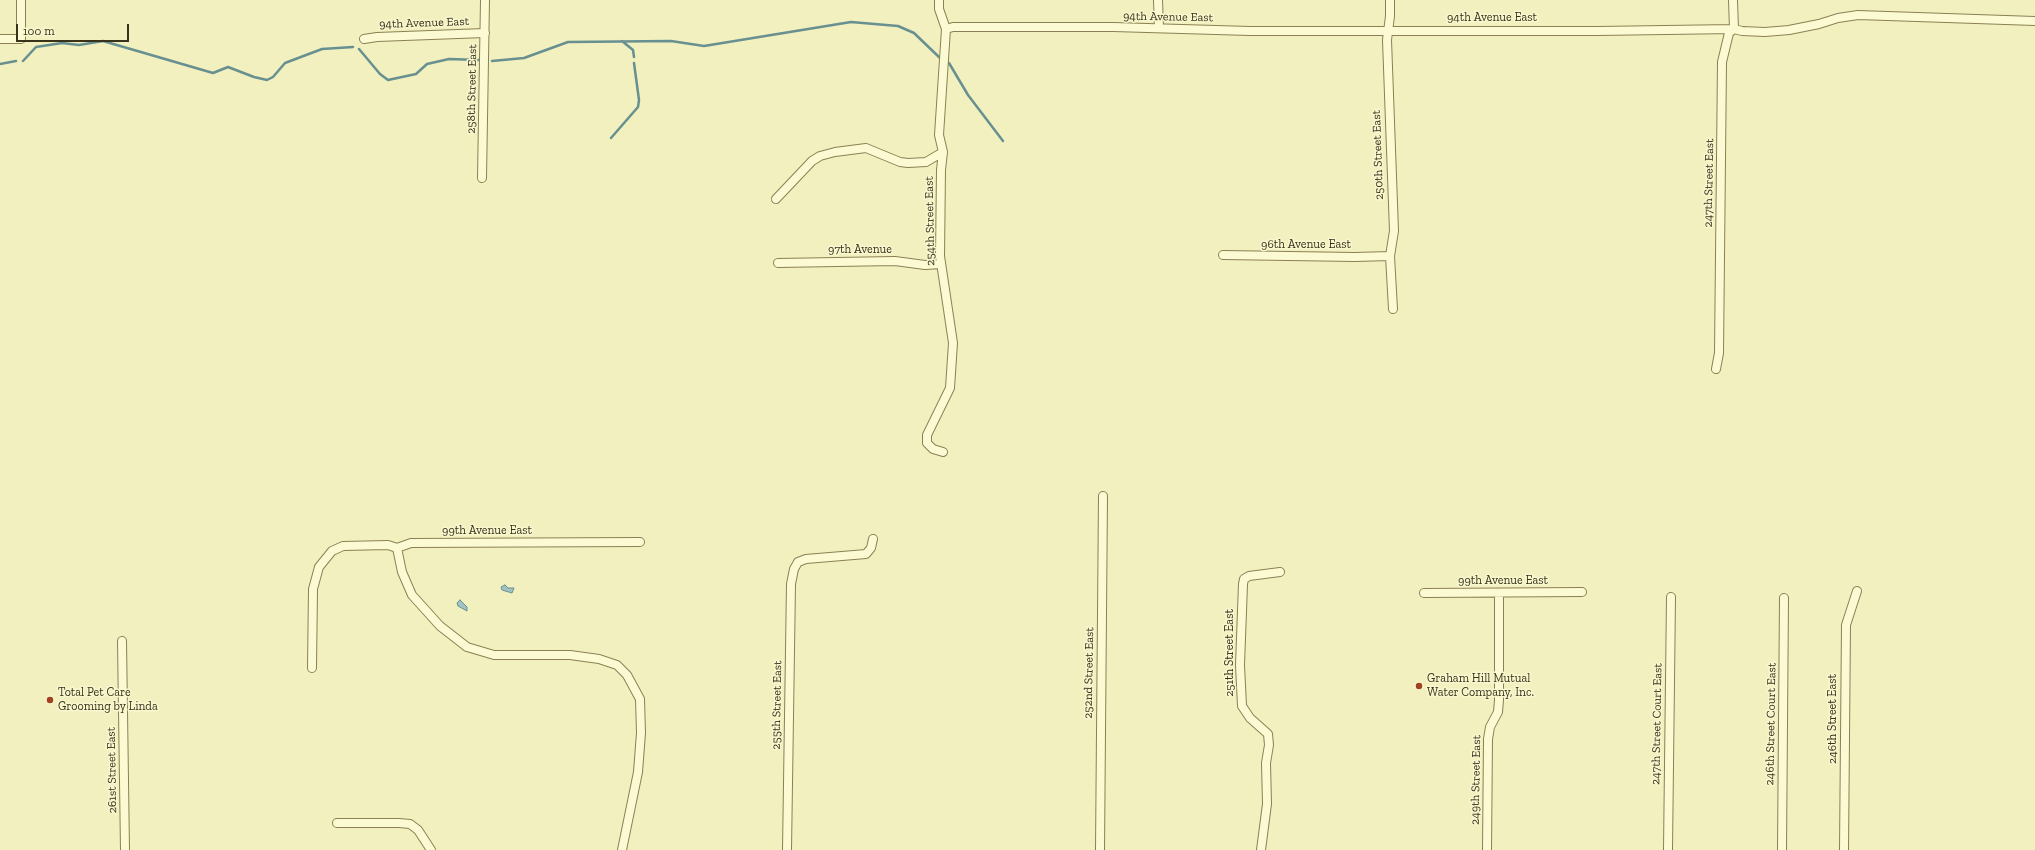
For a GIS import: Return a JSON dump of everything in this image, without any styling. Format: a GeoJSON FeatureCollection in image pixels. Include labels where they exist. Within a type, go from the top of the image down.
{"type":"FeatureCollection","features":[{"type":"Feature","properties":{"kind":"street"},"geometry":{"type":"LineString","coordinates":[[0,40],[21,39],[21,0]]}},
{"type":"Feature","properties":{"kind":"street","name":"258th Street East"},"geometry":{"type":"LineString","coordinates":[[482,178],[486,33],[485,0]]}},
{"type":"Feature","properties":{"kind":"street","name":"254th Street East"},"geometry":{"type":"LineString","coordinates":[[939,0],[939,9],[946,29],[940,135],[943,152],[940,199],[942,264],[945,283],[946,307],[952,334],[951,381],[946,397],[928,435],[927,443],[933,449],[943,452]]}},
{"type":"Feature","properties":{"kind":"street"},"geometry":{"type":"LineString","coordinates":[[1158,0],[1159,28]]}},
{"type":"Feature","properties":{"kind":"street","name":"250th Street East"},"geometry":{"type":"LineString","coordinates":[[1390,0],[1389,30],[1387,40],[1394,231],[1390,256],[1393,309]]}},
{"type":"Feature","properties":{"kind":"street","name":"247th Street East"},"geometry":{"type":"LineString","coordinates":[[1716,369],[1719,353],[1722,62],[1729,32],[1734,29],[1733,0]]}},
{"type":"Feature","properties":{"kind":"street","name":"94th Avenue East"},"geometry":{"type":"LineString","coordinates":[[946,29],[953,27],[1159,28],[1250,31],[1597,31],[1734,29],[1742,31],[1789,30],[1819,24],[1838,18],[1858,16],[2035,21]]}},
{"type":"Feature","properties":{"kind":"street","name":"94th Avenue East"},"geometry":{"type":"LineString","coordinates":[[364,39],[376,37],[486,33]]}},
{"type":"Feature","properties":{"kind":"street"},"geometry":{"type":"LineString","coordinates":[[776,200],[802,170],[820,156],[835,152],[866,148],[900,162],[908,163],[926,162],[943,152]]}},
{"type":"Feature","properties":{"kind":"street","name":"96th Avenue East"},"geometry":{"type":"LineString","coordinates":[[1223,255],[1347,257],[1390,256]]}},
{"type":"Feature","properties":{"kind":"street","name":"97th Avenue"},"geometry":{"type":"LineString","coordinates":[[778,263],[895,261],[925,265],[942,264]]}},
{"type":"Feature","properties":{"kind":"street","name":"252nd Street East"},"geometry":{"type":"LineString","coordinates":[[1100,850],[1103,496]]}},
{"type":"Feature","properties":{"kind":"street","name":"255th Street East"},"geometry":{"type":"LineString","coordinates":[[787,850],[791,584],[794,569],[798,562],[806,559],[861,556],[869,551],[874,539]]}},
{"type":"Feature","properties":{"kind":"street","name":"99th Avenue East"},"geometry":{"type":"LineString","coordinates":[[312,668],[313,589],[319,567],[336,549],[343,546],[372,545],[394,546],[397,548],[411,543],[640,542]]}},
{"type":"Feature","properties":{"kind":"street"},"geometry":{"type":"LineString","coordinates":[[397,548],[402,572],[412,595],[440,626],[467,647],[494,655],[570,655],[599,659],[617,665],[627,675],[640,699],[641,733],[638,772],[622,850]]}},
{"type":"Feature","properties":{"kind":"street","name":"251th Street East"},"geometry":{"type":"LineString","coordinates":[[1261,850],[1267,804],[1266,763],[1269,745],[1268,734],[1250,718],[1242,706],[1240,665],[1243,584],[1244,579],[1249,576],[1280,572]]}},
{"type":"Feature","properties":{"kind":"street","name":"246th Street East"},"geometry":{"type":"LineString","coordinates":[[1844,850],[1846,625],[1857,591]]}},
{"type":"Feature","properties":{"kind":"street","name":"249th Street East"},"geometry":{"type":"LineString","coordinates":[[1487,850],[1488,739],[1490,727],[1498,712],[1499,700],[1499,592]]}},
{"type":"Feature","properties":{"kind":"street","name":"99th Avenue East"},"geometry":{"type":"LineString","coordinates":[[1424,593],[1582,592]]}},
{"type":"Feature","properties":{"kind":"street","name":"247th Street Court East"},"geometry":{"type":"LineString","coordinates":[[1668,850],[1671,597]]}},
{"type":"Feature","properties":{"kind":"street","name":"246th Street Court East"},"geometry":{"type":"LineString","coordinates":[[1782,850],[1784,598]]}},
{"type":"Feature","properties":{"kind":"street","name":"261st Street East"},"geometry":{"type":"LineString","coordinates":[[122,641],[125,850]]}},
{"type":"Feature","properties":{"kind":"street"},"geometry":{"type":"LineString","coordinates":[[337,823],[399,822],[412,825],[418,830],[431,850]]}},
{"type":"Feature","properties":{"kind":"water"},"geometry":{"type":"Polygon","coordinates":[[[505,585],[508,588],[514,588],[512,593],[502,590],[501,587],[505,585]]]}},
{"type":"Feature","properties":{"kind":"water"},"geometry":{"type":"Polygon","coordinates":[[[460,600],[467,607],[467,611],[458,606],[457,603],[460,600]]]}},
{"type":"Feature","properties":{"kind":"waterway"},"geometry":{"type":"LineString","coordinates":[[492,61],[524,58],[568,42],[671,41],[704,46],[851,22],[898,26],[914,33],[940,58]]}},
{"type":"Feature","properties":{"kind":"waterway"},"geometry":{"type":"LineString","coordinates":[[23,61],[36,47],[62,43],[79,45],[103,41],[213,73],[228,67],[254,77],[267,80],[273,77],[285,63],[322,49],[353,47]]}},
{"type":"Feature","properties":{"kind":"waterway"},"geometry":{"type":"LineString","coordinates":[[622,41],[633,50],[634,57]]}},
{"type":"Feature","properties":{"kind":"waterway"},"geometry":{"type":"LineString","coordinates":[[359,49],[380,74],[388,80],[416,74],[427,64],[449,59],[479,60]]}},
{"type":"Feature","properties":{"kind":"waterway"},"geometry":{"type":"LineString","coordinates":[[0,64],[16,61]]}},
{"type":"Feature","properties":{"kind":"waterway"},"geometry":{"type":"LineString","coordinates":[[611,138],[638,107],[639,100],[634,63]]}},
{"type":"Feature","properties":{"kind":"waterway"},"geometry":{"type":"LineString","coordinates":[[949,63],[968,95],[1003,141]]}},
{"type":"Feature","properties":{"kind":"place","name":"Graham Hill Mutual Water Company, Inc."},"geometry":{"type":"Point","coordinates":[1419,686]}},
{"type":"Feature","properties":{"kind":"place","name":"Total Pet Care Grooming by Linda"},"geometry":{"type":"Point","coordinates":[50,700]}}]}
